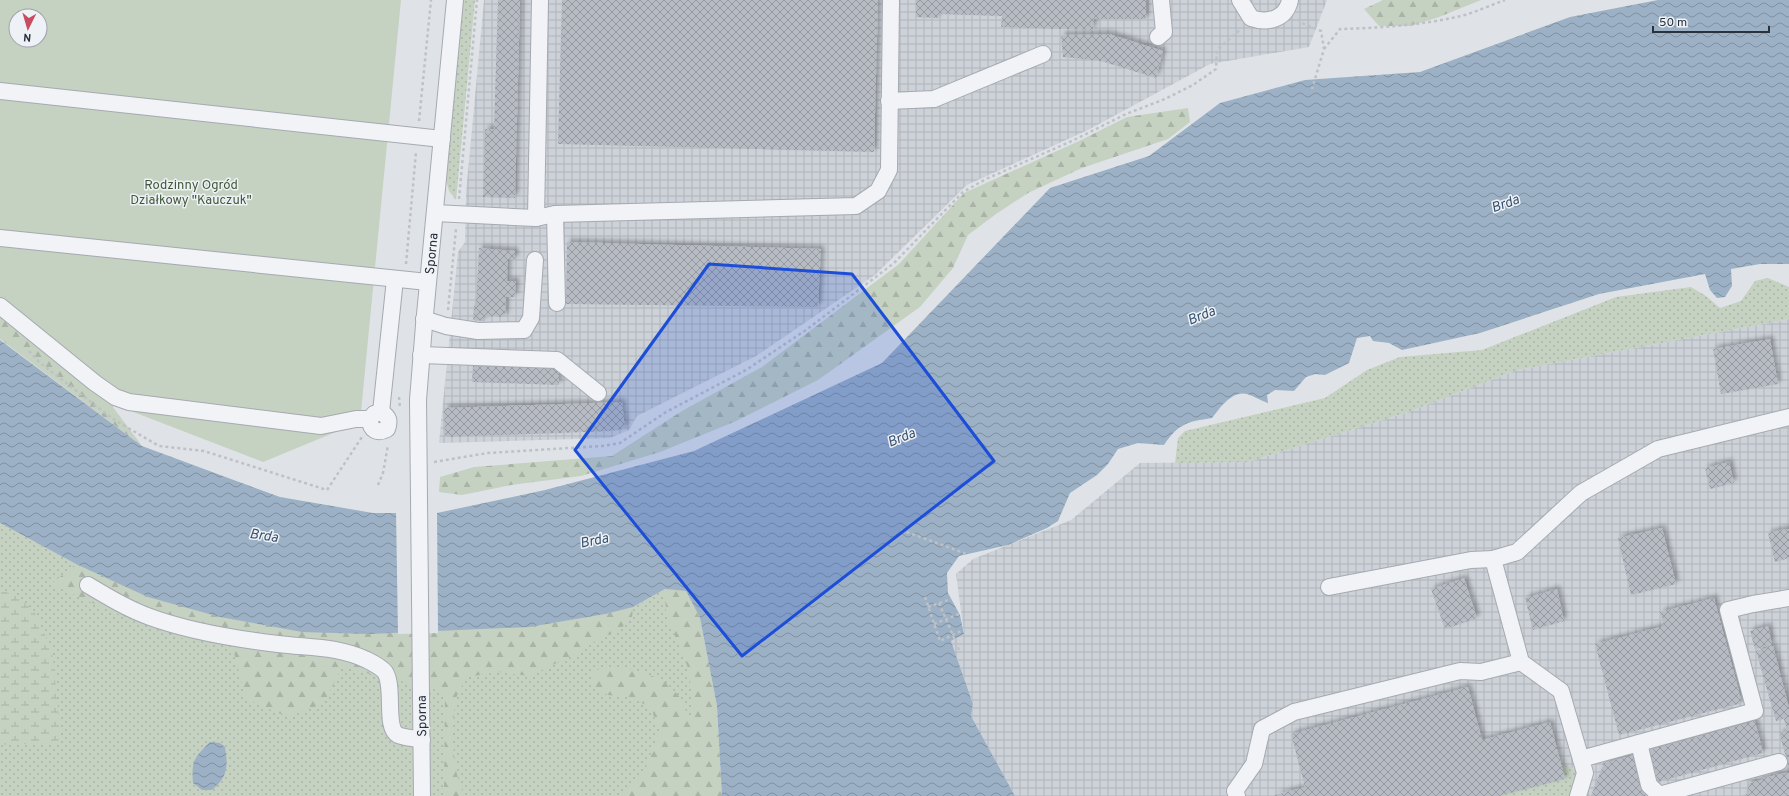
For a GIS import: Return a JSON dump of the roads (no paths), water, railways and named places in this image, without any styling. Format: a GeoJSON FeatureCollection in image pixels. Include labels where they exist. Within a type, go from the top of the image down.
{"type":"FeatureCollection","features":[{"type":"Feature","properties":{"kind":"street","name":"Sporna"},"geometry":{"type":"LineString","coordinates":[[422,796],[419,636],[418,400],[424,319],[454,0]]}},
{"type":"Feature","properties":{"kind":"street"},"geometry":{"type":"LineString","coordinates":[[536,218],[540,0]]}},
{"type":"Feature","properties":{"kind":"street"},"geometry":{"type":"LineString","coordinates":[[435,213],[536,218],[555,214],[856,206],[878,191],[889,170],[891,0]]}},
{"type":"Feature","properties":{"kind":"street"},"geometry":{"type":"LineString","coordinates":[[1158,37],[1164,32],[1161,0]]}},
{"type":"Feature","properties":{"kind":"street"},"geometry":{"type":"LineString","coordinates":[[1240,0],[1251,18],[1268,21],[1279,17],[1289,4]]}},
{"type":"Feature","properties":{"kind":"street"},"geometry":{"type":"LineString","coordinates":[[889,101],[934,99],[1043,54]]}},
{"type":"Feature","properties":{"kind":"street"},"geometry":{"type":"LineString","coordinates":[[0,91],[442,139]]}},
{"type":"Feature","properties":{"kind":"street"},"geometry":{"type":"LineString","coordinates":[[555,214],[557,303]]}},
{"type":"Feature","properties":{"kind":"street"},"geometry":{"type":"LineString","coordinates":[[0,238],[428,282]]}},
{"type":"Feature","properties":{"kind":"street"},"geometry":{"type":"LineString","coordinates":[[424,319],[446,326],[478,331],[524,330],[531,318],[535,260]]}},
{"type":"Feature","properties":{"kind":"street"},"geometry":{"type":"LineString","coordinates":[[374,419],[400,279]]}},
{"type":"Feature","properties":{"kind":"street"},"geometry":{"type":"LineString","coordinates":[[0,306],[95,383],[115,397],[129,402],[321,426],[387,416],[389,422],[387,429]]}},
{"type":"Feature","properties":{"kind":"street"},"geometry":{"type":"LineString","coordinates":[[421,355],[557,360],[598,393]]}},
{"type":"Feature","properties":{"kind":"street"},"geometry":{"type":"LineString","coordinates":[[1329,587],[1471,560],[1493,559],[1517,552],[1582,493],[1658,449],[1789,417]]}},
{"type":"Feature","properties":{"kind":"street"},"geometry":{"type":"LineString","coordinates":[[1493,559],[1520,662],[1561,691],[1586,773],[1578,796]]}},
{"type":"Feature","properties":{"kind":"street"},"geometry":{"type":"LineString","coordinates":[[88,585],[115,601],[151,617],[183,627],[223,636],[272,643],[324,647],[345,651],[368,660],[384,671],[388,677],[390,685],[391,727],[398,735],[422,740]]}},
{"type":"Feature","properties":{"kind":"street"},"geometry":{"type":"LineString","coordinates":[[1581,758],[1755,711],[1728,610],[1789,598]]}},
{"type":"Feature","properties":{"kind":"street"},"geometry":{"type":"LineString","coordinates":[[1237,796],[1235,791],[1254,764],[1262,729],[1294,712],[1460,671],[1481,672],[1520,662]]}},
{"type":"Feature","properties":{"kind":"street"},"geometry":{"type":"LineString","coordinates":[[1639,743],[1649,785],[1659,795],[1779,762]]}},
{"type":"Feature","properties":{"kind":"water","name":"Brda"},"geometry":{"type":"Polygon","coordinates":[[[1658,0],[1789,0],[1789,264],[1760,264],[1731,269],[1732,286],[1725,297],[1717,298],[1710,290],[1705,274],[1599,294],[1480,333],[1402,350],[1389,343],[1373,341],[1370,336],[1357,338],[1349,363],[1325,375],[1315,374],[1306,377],[1294,391],[1275,390],[1267,395],[1268,403],[1242,393],[1231,397],[1212,418],[1190,422],[1184,425],[1174,432],[1164,445],[1138,443],[1118,449],[1108,464],[1097,475],[1070,493],[1058,521],[1047,528],[1008,545],[959,556],[947,573],[948,593],[960,615],[964,634],[951,641],[973,704],[971,716],[1015,796],[722,796],[717,706],[700,618],[686,591],[665,589],[633,607],[605,614],[529,627],[369,634],[302,632],[220,617],[148,597],[76,564],[0,523],[0,340],[142,446],[280,497],[373,513],[437,513],[545,490],[694,451],[882,363],[1050,188],[1149,156],[1220,103],[1305,80],[1420,72],[1570,17],[1658,0]]]}},
{"type":"Feature","properties":{"kind":"water"},"geometry":{"type":"Polygon","coordinates":[[[210,742],[220,743],[225,747],[226,771],[224,776],[212,790],[202,790],[193,783],[193,769],[195,760],[210,742]]]}},
{"type":"Feature","properties":{"kind":"park label","name":"Rodzinny Ogród Działkowy \"Kauczuk\""},"geometry":{"type":"Point","coordinates":[191,192]}}]}
